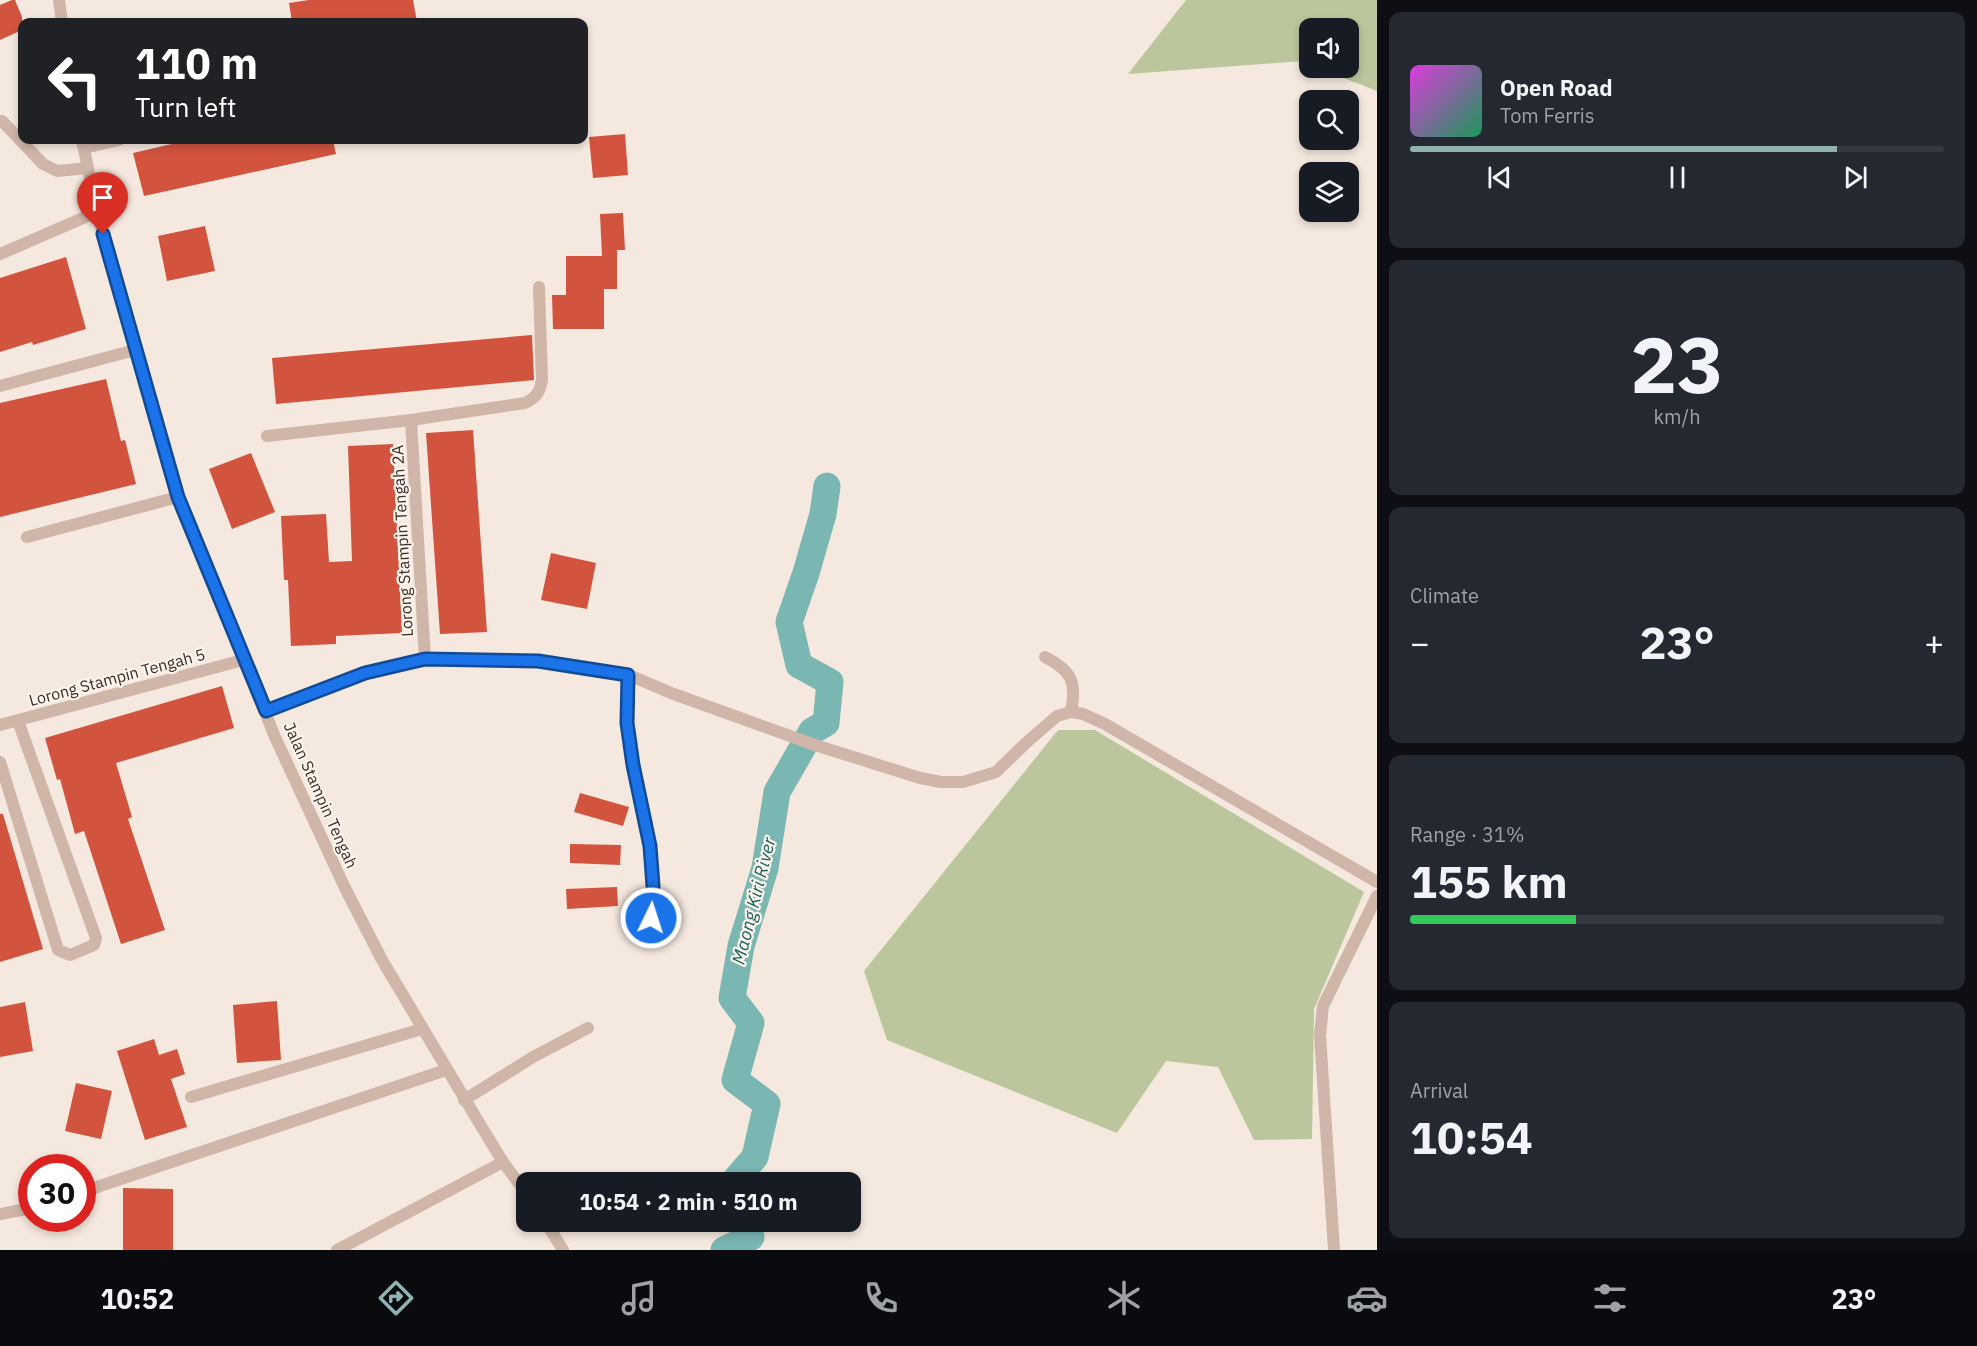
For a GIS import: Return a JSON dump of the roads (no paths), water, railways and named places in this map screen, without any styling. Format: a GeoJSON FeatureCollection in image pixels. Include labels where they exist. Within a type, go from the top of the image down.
{"type":"FeatureCollection","features":[{"type":"Feature","properties":{"kind":"street"},"geometry":{"type":"LineString","coordinates":[[59,0],[61,18]]}},
{"type":"Feature","properties":{"kind":"street"},"geometry":{"type":"LineString","coordinates":[[2,121],[18,138]]}},
{"type":"Feature","properties":{"kind":"street"},"geometry":{"type":"LineString","coordinates":[[24,144],[43,164],[57,171],[88,168]]}},
{"type":"Feature","properties":{"kind":"street","name":"Jalan Stampin Tengah"},"geometry":{"type":"LineString","coordinates":[[83,144],[97,212],[178,497],[243,660],[286,762],[345,888],[382,960],[464,1100],[516,1180]]}},
{"type":"Feature","properties":{"kind":"street"},"geometry":{"type":"LineString","coordinates":[[0,254],[97,212]]}},
{"type":"Feature","properties":{"kind":"street","name":"Lorong Stampin Tengah 2A"},"geometry":{"type":"LineString","coordinates":[[267,436],[411,420],[525,403],[534,399],[540,393],[542,380],[538,287]]}},
{"type":"Feature","properties":{"kind":"street"},"geometry":{"type":"LineString","coordinates":[[0,386],[135,350]]}},
{"type":"Feature","properties":{"kind":"street","name":"Lorong Stampin Tengah 2A"},"geometry":{"type":"LineString","coordinates":[[411,420],[425,659]]}},
{"type":"Feature","properties":{"kind":"street"},"geometry":{"type":"LineString","coordinates":[[27,537],[178,497]]}},
{"type":"Feature","properties":{"kind":"street"},"geometry":{"type":"LineString","coordinates":[[1045,657],[1068,672],[1073,685],[1074,697],[1071,712]]}},
{"type":"Feature","properties":{"kind":"street"},"geometry":{"type":"LineString","coordinates":[[266,711],[365,673],[425,659],[538,661],[628,675],[815,745],[920,778],[941,782],[963,782],[996,772],[1027,741],[1058,716],[1071,712],[1083,714],[1105,724],[1377,882]]}},
{"type":"Feature","properties":{"kind":"street","name":"Lorong Stampin Tengah 5"},"geometry":{"type":"LineString","coordinates":[[0,725],[243,660]]}},
{"type":"Feature","properties":{"kind":"street"},"geometry":{"type":"LineString","coordinates":[[628,675],[627,723],[633,765],[650,846],[653,886],[651,918]]}},
{"type":"Feature","properties":{"kind":"street"},"geometry":{"type":"LineString","coordinates":[[0,762],[58,951],[70,955],[94,945],[96,938],[18,722]]}},
{"type":"Feature","properties":{"kind":"street"},"geometry":{"type":"LineString","coordinates":[[1334,1250],[1320,1035],[1323,1006],[1377,896]]}},
{"type":"Feature","properties":{"kind":"street"},"geometry":{"type":"LineString","coordinates":[[464,1100],[533,1057],[588,1028]]}},
{"type":"Feature","properties":{"kind":"street"},"geometry":{"type":"LineString","coordinates":[[191,1097],[422,1029]]}},
{"type":"Feature","properties":{"kind":"street"},"geometry":{"type":"LineString","coordinates":[[96,1187],[446,1070]]}},
{"type":"Feature","properties":{"kind":"street"},"geometry":{"type":"LineString","coordinates":[[337,1250],[503,1162]]}},
{"type":"Feature","properties":{"kind":"street"},"geometry":{"type":"LineString","coordinates":[[0,1214],[18,1211]]}},
{"type":"Feature","properties":{"kind":"street"},"geometry":{"type":"LineString","coordinates":[[552,1232],[563,1250]]}},
{"type":"Feature","properties":{"kind":"waterway","name":"Maong Kiri River"},"geometry":{"type":"LineString","coordinates":[[742,1172],[755,1157],[767,1104],[735,1080],[751,1023],[732,998],[741,946],[765,868],[777,792],[812,731],[826,723],[830,682],[799,665],[789,622],[823,514],[827,486]]}},
{"type":"Feature","properties":{"kind":"waterway","name":"Maong Kiri River"},"geometry":{"type":"LineString","coordinates":[[724,1250],[751,1237],[748,1232]]}}]}
